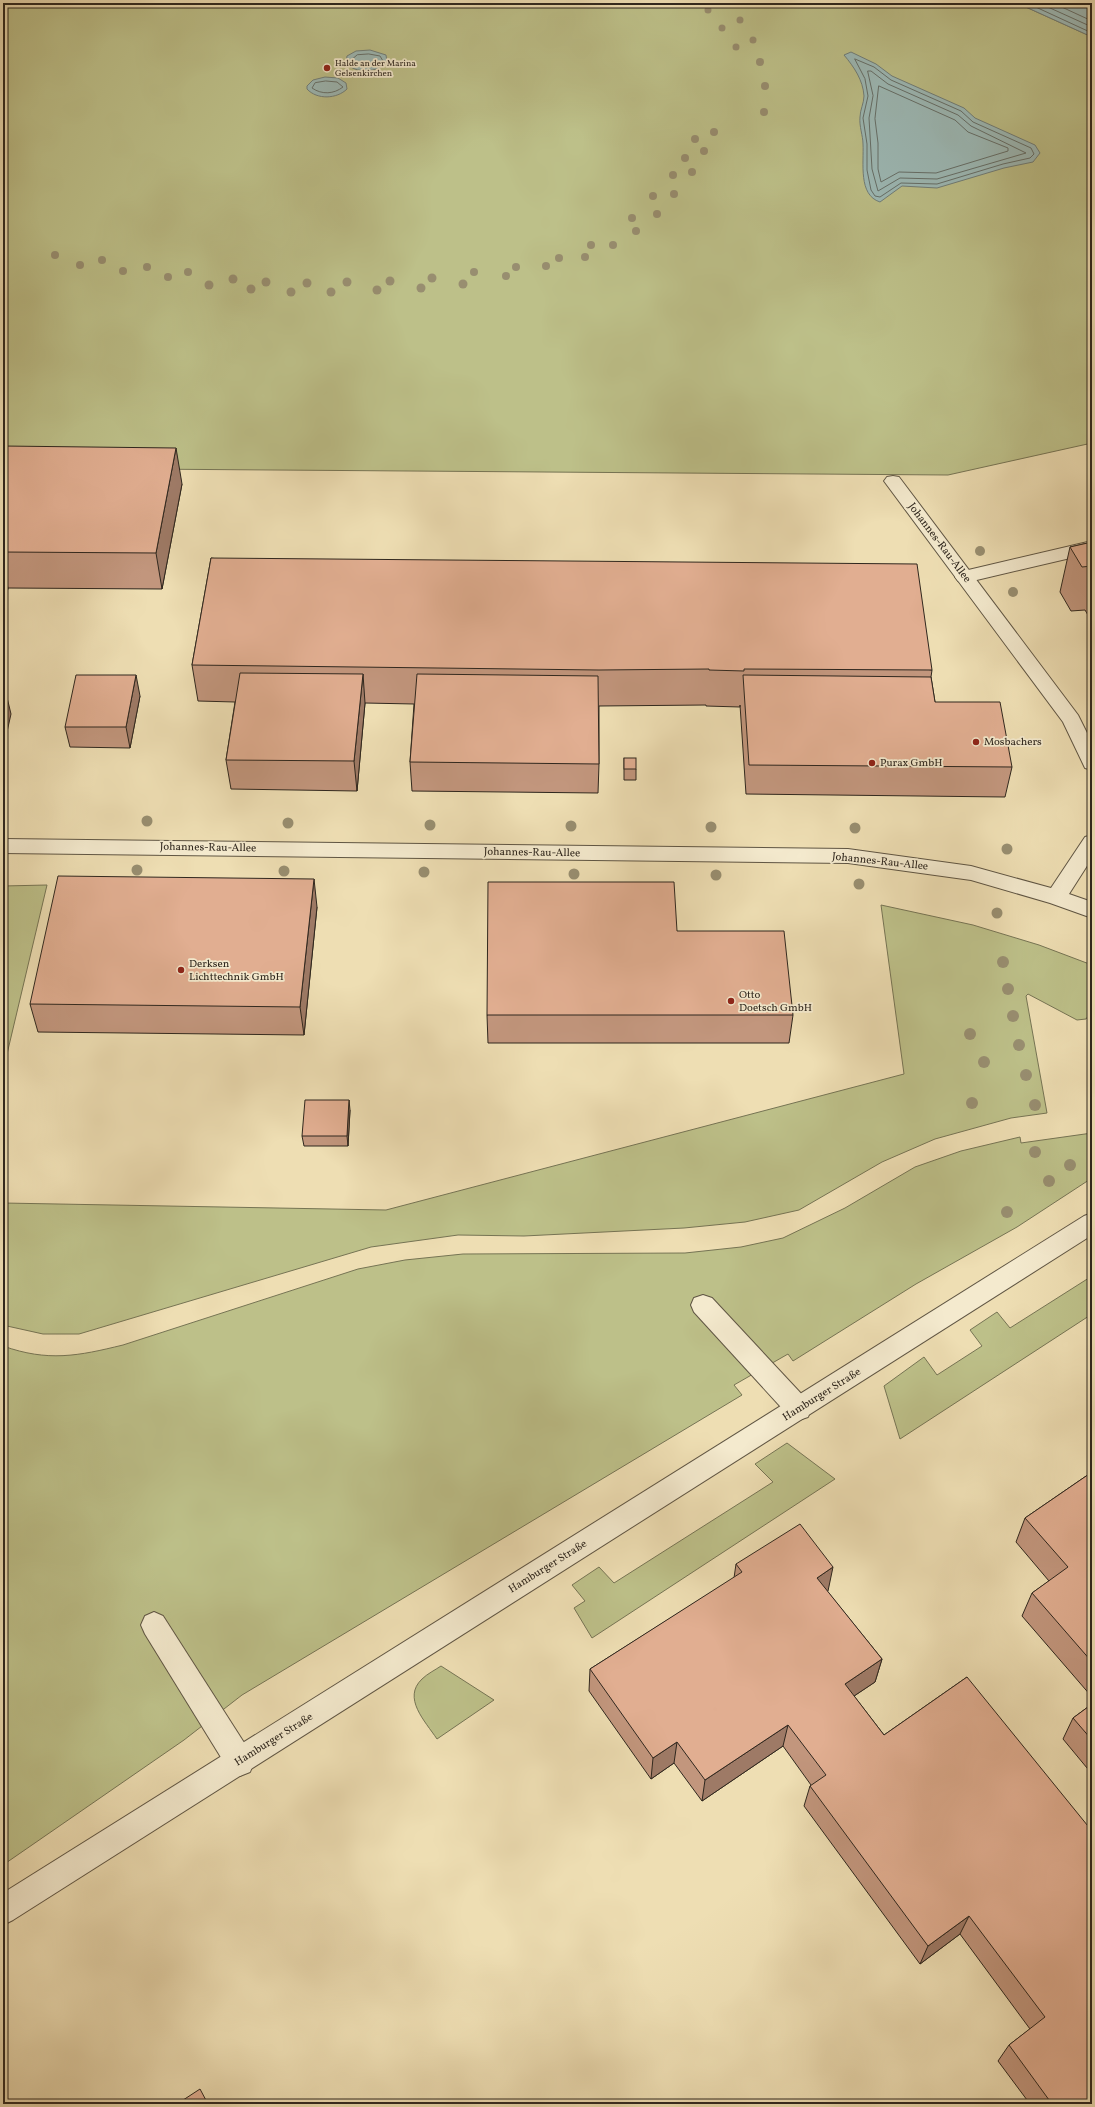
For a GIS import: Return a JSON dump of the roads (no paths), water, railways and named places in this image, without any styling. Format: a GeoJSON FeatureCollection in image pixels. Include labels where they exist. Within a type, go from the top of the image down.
{"type":"FeatureCollection","features":[{"type":"Feature","properties":{"kind":"street","name":"Johannes-Rau-Allee"},"geometry":{"type":"LineString","coordinates":[[893,481],[1071,720],[1092,763]]}},
{"type":"Feature","properties":{"kind":"street"},"geometry":{"type":"LineString","coordinates":[[964,577],[1092,547]]}},
{"type":"Feature","properties":{"kind":"street"},"geometry":{"type":"LineString","coordinates":[[1056,897],[1092,842]]}},
{"type":"Feature","properties":{"kind":"street","name":"Johannes-Rau-Allee"},"geometry":{"type":"LineString","coordinates":[[3,846],[848,856],[970,873],[1056,897],[1092,910]]}},
{"type":"Feature","properties":{"kind":"street","name":"Hamburger Straße"},"geometry":{"type":"LineString","coordinates":[[3,1910],[240,1762],[1092,1223]]}},
{"type":"Feature","properties":{"kind":"street"},"geometry":{"type":"LineString","coordinates":[[703,1305],[799,1409]]}},
{"type":"Feature","properties":{"kind":"street"},"geometry":{"type":"LineString","coordinates":[[154,1625],[240,1762]]}},
{"type":"Feature","properties":{"kind":"water"},"geometry":{"type":"Polygon","coordinates":[[[1017,3],[1092,3],[1092,37],[1017,3]]]}},
{"type":"Feature","properties":{"kind":"water"},"geometry":{"type":"Polygon","coordinates":[[[370,50],[386,55],[387,62],[383,66],[366,71],[350,67],[346,63],[347,56],[356,51],[370,50]]]}},
{"type":"Feature","properties":{"kind":"water"},"geometry":{"type":"Polygon","coordinates":[[[851,52],[876,64],[892,76],[964,108],[975,118],[1035,145],[1040,153],[1033,162],[1004,168],[937,188],[902,186],[880,202],[868,193],[865,186],[863,169],[863,141],[860,120],[864,96],[862,85],[857,74],[844,55],[851,52]]]}},
{"type":"Feature","properties":{"kind":"water"},"geometry":{"type":"Polygon","coordinates":[[[325,77],[338,78],[346,83],[347,89],[338,95],[327,97],[311,93],[307,89],[307,86],[313,80],[325,77]]]}},
{"type":"Feature","properties":{"kind":"place","name":"Halde an der Marina Gelsenkirchen"},"geometry":{"type":"Point","coordinates":[327,68]}},
{"type":"Feature","properties":{"kind":"place","name":"Mosbachers"},"geometry":{"type":"Point","coordinates":[976,742]}},
{"type":"Feature","properties":{"kind":"place","name":"Purax GmbH"},"geometry":{"type":"Point","coordinates":[872,763]}},
{"type":"Feature","properties":{"kind":"place","name":"Derksen Lichttechnik GmbH"},"geometry":{"type":"Point","coordinates":[181,970]}},
{"type":"Feature","properties":{"kind":"place","name":"Otto Doetsch GmbH"},"geometry":{"type":"Point","coordinates":[731,1001]}}]}
